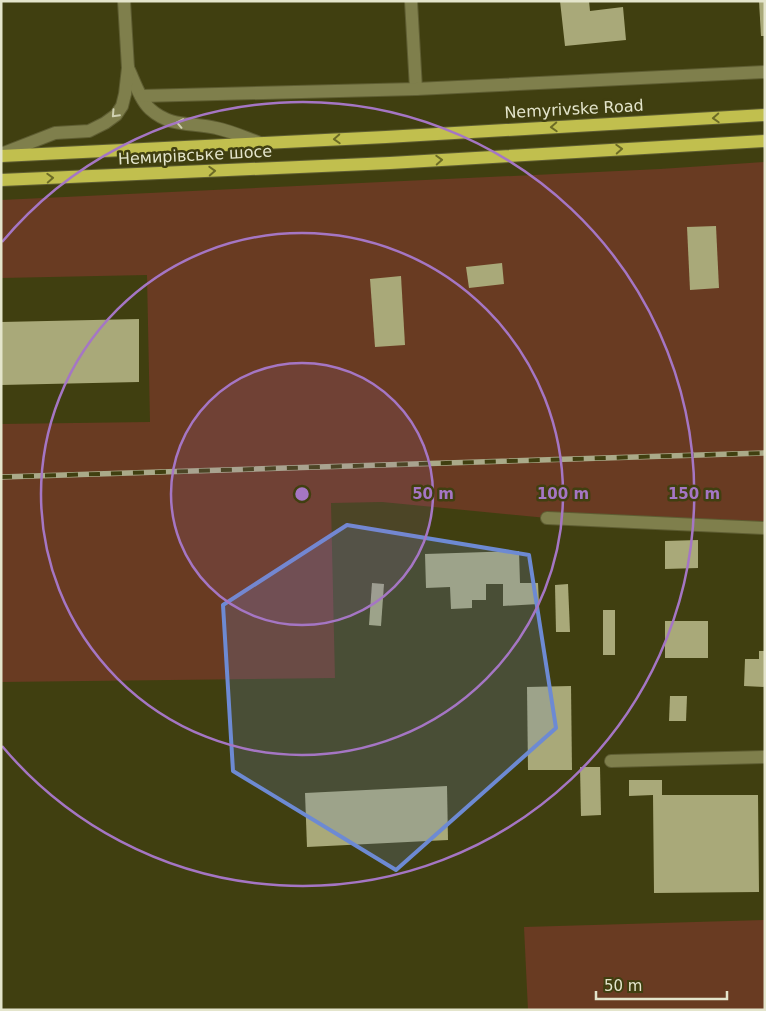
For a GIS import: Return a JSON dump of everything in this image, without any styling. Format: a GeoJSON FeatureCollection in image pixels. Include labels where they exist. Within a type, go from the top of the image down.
{"type":"FeatureCollection","features":[{"type":"Feature","properties":{"kind":"main road","name":"Nemyrivske Road"},"geometry":{"type":"LineString","coordinates":[[260,143],[765,115]]}},
{"type":"Feature","properties":{"kind":"main road"},"geometry":{"type":"LineString","coordinates":[[1,180],[390,163],[765,141]]}},
{"type":"Feature","properties":{"kind":"main road","name":"Немирівське шосе"},"geometry":{"type":"LineString","coordinates":[[1,155],[260,143]]}},
{"type":"Feature","properties":{"kind":"street"},"geometry":{"type":"LineString","coordinates":[[1,155],[55,133],[89,130],[105,123],[116,115],[122,106],[128,68],[124,1]]}},
{"type":"Feature","properties":{"kind":"street"},"geometry":{"type":"LineString","coordinates":[[411,1],[416,89]]}},
{"type":"Feature","properties":{"kind":"street"},"geometry":{"type":"LineString","coordinates":[[128,68],[141,96],[149,108],[158,115],[176,124],[216,128],[260,143]]}},
{"type":"Feature","properties":{"kind":"street"},"geometry":{"type":"LineString","coordinates":[[141,96],[416,89],[765,72]]}},
{"type":"Feature","properties":{"kind":"street"},"geometry":{"type":"LineString","coordinates":[[547,518],[765,528]]}},
{"type":"Feature","properties":{"kind":"street"},"geometry":{"type":"LineString","coordinates":[[611,761],[765,757]]}},
{"type":"Feature","properties":{"kind":"highlighted area"},"geometry":{"type":"Polygon","coordinates":[[[347,525],[529,555],[556,728],[396,870],[233,771],[223,605],[347,525]]]}},
{"type":"Feature","properties":{"kind":"shaded area"},"geometry":{"type":"Polygon","coordinates":[[[765,162],[765,528],[547,518],[382,502],[331,503],[335,678],[1,682],[1,424],[150,422],[147,275],[1,278],[1,200],[660,169],[765,162]]]}},
{"type":"Feature","properties":{"kind":"shaded area"},"geometry":{"type":"Polygon","coordinates":[[[765,920],[765,1010],[528,1010],[524,927],[765,920]]]}},
{"type":"Feature","properties":{"kind":"building"},"geometry":{"type":"Polygon","coordinates":[[[560,1],[589,1],[590,11],[623,7],[626,40],[565,46],[560,1]]]}},
{"type":"Feature","properties":{"kind":"building"},"geometry":{"type":"Polygon","coordinates":[[[759,1],[765,1],[765,36],[761,36],[759,1]]]}},
{"type":"Feature","properties":{"kind":"building"},"geometry":{"type":"Polygon","coordinates":[[[716,226],[719,288],[690,290],[687,227],[716,226]]]}},
{"type":"Feature","properties":{"kind":"building"},"geometry":{"type":"Polygon","coordinates":[[[502,263],[504,284],[469,288],[466,267],[502,263]]]}},
{"type":"Feature","properties":{"kind":"building"},"geometry":{"type":"Polygon","coordinates":[[[401,276],[405,345],[375,347],[370,279],[401,276]]]}},
{"type":"Feature","properties":{"kind":"building"},"geometry":{"type":"Polygon","coordinates":[[[139,319],[139,382],[1,385],[1,322],[139,319]]]}},
{"type":"Feature","properties":{"kind":"building"},"geometry":{"type":"Polygon","coordinates":[[[698,540],[698,568],[665,569],[665,541],[698,540]]]}},
{"type":"Feature","properties":{"kind":"building"},"geometry":{"type":"Polygon","coordinates":[[[519,551],[520,583],[538,583],[539,604],[503,606],[503,584],[486,584],[486,600],[472,600],[472,608],[451,609],[450,587],[426,588],[425,554],[519,551]]]}},
{"type":"Feature","properties":{"kind":"building"},"geometry":{"type":"Polygon","coordinates":[[[372,583],[384,584],[381,626],[369,625],[372,583]]]}},
{"type":"Feature","properties":{"kind":"building"},"geometry":{"type":"Polygon","coordinates":[[[568,584],[570,632],[556,632],[555,585],[568,584]]]}},
{"type":"Feature","properties":{"kind":"building"},"geometry":{"type":"Polygon","coordinates":[[[603,610],[615,610],[615,655],[603,655],[603,610]]]}},
{"type":"Feature","properties":{"kind":"building"},"geometry":{"type":"Polygon","coordinates":[[[665,621],[708,621],[708,658],[665,658],[665,621]]]}},
{"type":"Feature","properties":{"kind":"building"},"geometry":{"type":"Polygon","coordinates":[[[759,651],[765,651],[765,687],[744,686],[745,659],[759,659],[759,651]]]}},
{"type":"Feature","properties":{"kind":"building"},"geometry":{"type":"Polygon","coordinates":[[[571,686],[572,770],[528,770],[527,687],[571,686]]]}},
{"type":"Feature","properties":{"kind":"building"},"geometry":{"type":"Polygon","coordinates":[[[670,696],[687,696],[686,721],[669,721],[670,696]]]}},
{"type":"Feature","properties":{"kind":"building"},"geometry":{"type":"Polygon","coordinates":[[[580,767],[600,767],[601,815],[581,816],[580,767]]]}},
{"type":"Feature","properties":{"kind":"building"},"geometry":{"type":"Polygon","coordinates":[[[629,780],[662,780],[662,795],[758,795],[759,892],[654,893],[653,795],[629,796],[629,780]]]}},
{"type":"Feature","properties":{"kind":"building"},"geometry":{"type":"Polygon","coordinates":[[[447,786],[448,840],[307,847],[305,793],[447,786]]]}},
{"type":"Feature","properties":{"kind":"railway"},"geometry":{"type":"LineString","coordinates":[[1,477],[765,453]]}}]}
